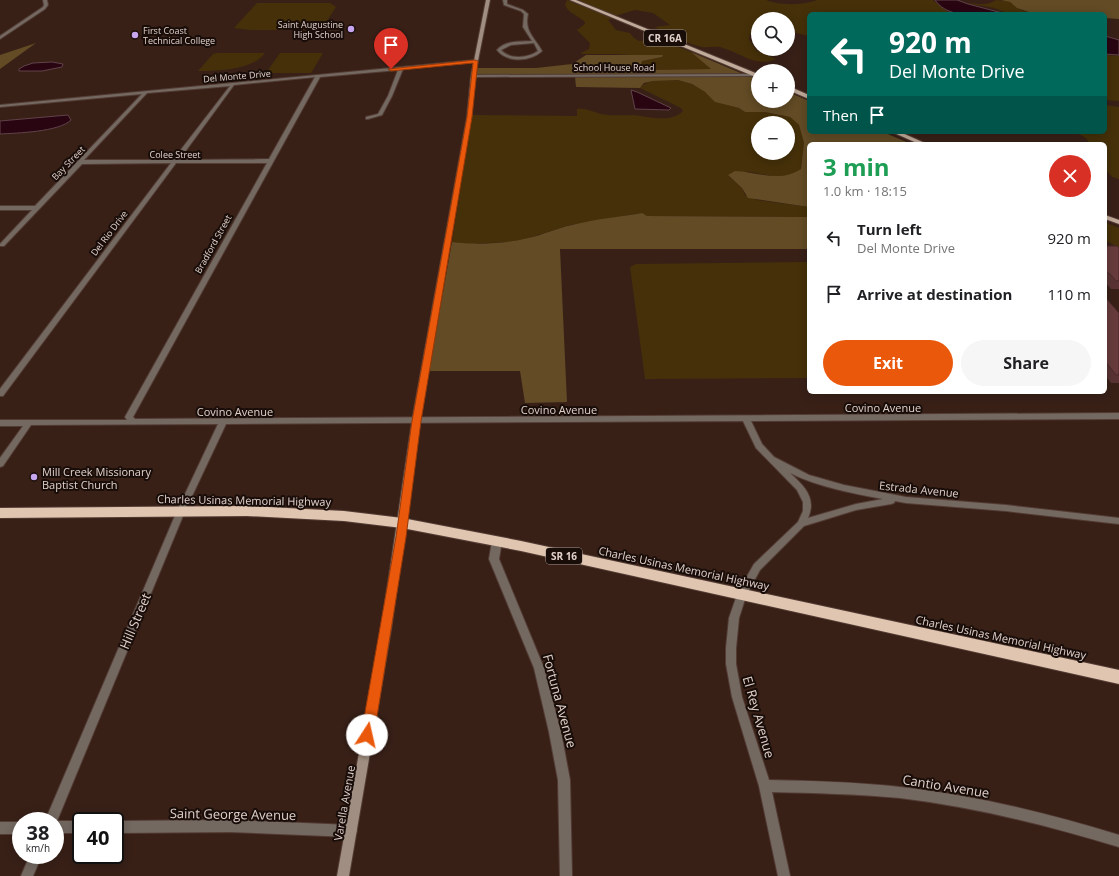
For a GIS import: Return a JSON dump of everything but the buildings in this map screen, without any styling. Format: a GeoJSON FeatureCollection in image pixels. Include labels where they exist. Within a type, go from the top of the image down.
{"type":"FeatureCollection","features":[{"type":"Feature","properties":{"kind":"highway","name":"Charles Usinas Memorial Highway"},"geometry":{"type":"LineString","coordinates":[[0,513],[181,511],[300,513],[402,523],[497,541],[1119,677]]}},
{"type":"Feature","properties":{"kind":"main road","name":"CR 16A"},"geometry":{"type":"LineString","coordinates":[[572,0],[751,73]]}},
{"type":"Feature","properties":{"kind":"main road"},"geometry":{"type":"LineString","coordinates":[[795,91],[807,96]]}},
{"type":"Feature","properties":{"kind":"main road"},"geometry":{"type":"LineString","coordinates":[[900,134],[919,142]]}},
{"type":"Feature","properties":{"kind":"main road"},"geometry":{"type":"LineString","coordinates":[[1107,218],[1119,222]]}},
{"type":"Feature","properties":{"kind":"street"},"geometry":{"type":"LineString","coordinates":[[0,38],[44,8],[46,5],[45,0]]}},
{"type":"Feature","properties":{"kind":"street","name":"Varella Avenue"},"geometry":{"type":"LineString","coordinates":[[343,876],[386,630],[416,421],[469,117],[475,61],[488,0]]}},
{"type":"Feature","properties":{"kind":"street"},"geometry":{"type":"LineString","coordinates":[[505,0],[505,4],[510,7],[524,11],[526,14],[523,26],[535,42],[540,51],[532,56],[512,57],[501,54],[499,50],[502,47],[535,42]]}},
{"type":"Feature","properties":{"kind":"street","name":"Del Monte Drive"},"geometry":{"type":"LineString","coordinates":[[0,106],[475,61]]}},
{"type":"Feature","properties":{"kind":"street"},"geometry":{"type":"LineString","coordinates":[[368,118],[380,115],[390,96],[401,68]]}},
{"type":"Feature","properties":{"kind":"street","name":"School House Road"},"geometry":{"type":"LineString","coordinates":[[473,76],[751,75]]}},
{"type":"Feature","properties":{"kind":"street","name":"Bradford Street"},"geometry":{"type":"LineString","coordinates":[[132,421],[129,417],[318,76]]}},
{"type":"Feature","properties":{"kind":"street","name":"Del Rio Drive"},"geometry":{"type":"LineString","coordinates":[[0,394],[233,84]]}},
{"type":"Feature","properties":{"kind":"street","name":"Bay Street"},"geometry":{"type":"LineString","coordinates":[[2,245],[146,92]]}},
{"type":"Feature","properties":{"kind":"street","name":"Colee Street"},"geometry":{"type":"LineString","coordinates":[[80,162],[271,161]]}},
{"type":"Feature","properties":{"kind":"street"},"geometry":{"type":"LineString","coordinates":[[0,208],[36,208]]}},
{"type":"Feature","properties":{"kind":"street","name":"Covino Avenue"},"geometry":{"type":"LineString","coordinates":[[0,423],[1119,416]]}},
{"type":"Feature","properties":{"kind":"street","name":"Estrada Avenue"},"geometry":{"type":"LineString","coordinates":[[746,419],[759,446],[771,459],[806,477],[844,488],[906,500],[1006,508],[1119,521]]}},
{"type":"Feature","properties":{"kind":"street"},"geometry":{"type":"LineString","coordinates":[[0,464],[30,422]]}},
{"type":"Feature","properties":{"kind":"street","name":"Hill Street"},"geometry":{"type":"LineString","coordinates":[[55,812],[181,511],[223,422]]}},
{"type":"Feature","properties":{"kind":"street","name":"El Rey Avenue"},"geometry":{"type":"LineString","coordinates":[[771,459],[804,492],[807,502],[807,511],[801,524],[757,567],[741,595],[734,618],[731,648],[732,675],[737,697],[765,786],[784,876]]}},
{"type":"Feature","properties":{"kind":"street"},"geometry":{"type":"LineString","coordinates":[[801,524],[841,510],[868,503],[906,500]]}},
{"type":"Feature","properties":{"kind":"street","name":"Fortuna Avenue"},"geometry":{"type":"LineString","coordinates":[[497,541],[494,559],[539,668],[555,732],[564,780],[566,876]]}},
{"type":"Feature","properties":{"kind":"street","name":"Cantio Avenue"},"geometry":{"type":"LineString","coordinates":[[765,786],[872,790],[919,795],[991,807],[1065,824],[1119,841]]}},
{"type":"Feature","properties":{"kind":"street","name":"Saint George Avenue"},"geometry":{"type":"LineString","coordinates":[[124,827],[230,826],[351,831]]}},
{"type":"Feature","properties":{"kind":"street"},"geometry":{"type":"LineString","coordinates":[[0,828],[12,828]]}},
{"type":"Feature","properties":{"kind":"street"},"geometry":{"type":"LineString","coordinates":[[27,876],[32,864]]}},
{"type":"Feature","properties":{"kind":"shaded area"},"geometry":{"type":"Polygon","coordinates":[[[567,0],[612,18],[608,20],[616,30],[630,33],[639,41],[658,39],[691,52],[712,69],[646,70],[640,67],[642,61],[662,57],[615,54],[582,54],[581,53],[589,49],[590,43],[577,30],[585,24],[585,22],[567,8],[565,5],[567,0]]]}},
{"type":"Feature","properties":{"kind":"shaded area"},"geometry":{"type":"Polygon","coordinates":[[[575,0],[766,0],[792,4],[806,3],[817,0],[933,0],[945,10],[951,12],[807,12],[807,36],[795,33],[795,12],[751,12],[751,34],[749,39],[751,42],[751,56],[769,56],[776,59],[762,62],[749,59],[723,48],[701,47],[676,38],[655,27],[670,25],[653,13],[635,10],[615,16],[575,0]]]}},
{"type":"Feature","properties":{"kind":"shaded area"},"geometry":{"type":"Polygon","coordinates":[[[935,0],[957,0],[998,12],[952,12],[941,7],[935,0]]]}},
{"type":"Feature","properties":{"kind":"shaded area"},"geometry":{"type":"Polygon","coordinates":[[[996,0],[1008,1],[1023,11],[1035,12],[1005,12],[994,8],[966,3],[985,4],[996,0]]]}},
{"type":"Feature","properties":{"kind":"shaded area"},"geometry":{"type":"Polygon","coordinates":[[[1001,0],[1119,0],[1119,19],[1107,18],[1107,12],[1029,12],[1017,8],[1010,2],[1001,0]]]}},
{"type":"Feature","properties":{"kind":"shaded area"},"geometry":{"type":"Polygon","coordinates":[[[257,3],[330,3],[336,7],[321,30],[250,30],[234,28],[257,3]]]}},
{"type":"Feature","properties":{"kind":"shaded area"},"geometry":{"type":"Polygon","coordinates":[[[1107,37],[1119,40],[1119,55],[1107,54],[1107,37]]]}},
{"type":"Feature","properties":{"kind":"shaded area"},"geometry":{"type":"Polygon","coordinates":[[[36,43],[0,69],[0,55],[36,43]]]}},
{"type":"Feature","properties":{"kind":"shaded area"},"geometry":{"type":"Polygon","coordinates":[[[691,52],[743,74],[476,74],[477,68],[536,68],[572,64],[586,55],[663,55],[662,57],[642,61],[640,67],[646,70],[711,69],[691,52]]]}},
{"type":"Feature","properties":{"kind":"shaded area"},"geometry":{"type":"Polygon","coordinates":[[[265,53],[259,59],[244,66],[215,71],[198,71],[213,54],[265,53]]]}},
{"type":"Feature","properties":{"kind":"shaded area"},"geometry":{"type":"Polygon","coordinates":[[[280,53],[323,53],[311,73],[266,73],[280,53]]]}},
{"type":"Feature","properties":{"kind":"shaded area"},"geometry":{"type":"Polygon","coordinates":[[[1107,55],[1119,56],[1119,101],[1107,100],[1107,55]]]}},
{"type":"Feature","properties":{"kind":"shaded area"},"geometry":{"type":"Polygon","coordinates":[[[52,62],[63,64],[62,67],[42,71],[19,71],[19,69],[24,66],[33,63],[52,62]]]}},
{"type":"Feature","properties":{"kind":"shaded area"},"geometry":{"type":"Polygon","coordinates":[[[749,76],[751,77],[751,108],[795,108],[795,95],[807,100],[807,134],[888,134],[906,142],[807,142],[807,207],[748,198],[742,188],[728,175],[735,171],[777,176],[793,173],[801,169],[804,143],[799,125],[795,121],[795,116],[785,116],[765,112],[745,112],[739,108],[715,102],[705,92],[692,84],[678,80],[653,81],[644,83],[640,88],[576,87],[575,77],[749,76]]]}},
{"type":"Feature","properties":{"kind":"shaded area"},"geometry":{"type":"Polygon","coordinates":[[[678,80],[692,84],[705,92],[716,102],[739,108],[745,112],[765,112],[785,116],[751,116],[751,160],[795,160],[795,121],[799,125],[804,143],[801,169],[794,173],[782,176],[770,176],[748,172],[728,175],[742,188],[745,195],[757,200],[807,207],[807,217],[647,216],[641,213],[570,225],[529,238],[510,242],[469,244],[452,242],[472,115],[577,116],[577,109],[580,109],[609,115],[632,115],[666,118],[678,115],[683,111],[681,108],[640,88],[652,81],[678,80]]]}},
{"type":"Feature","properties":{"kind":"shaded area"},"geometry":{"type":"Polygon","coordinates":[[[631,90],[671,108],[669,110],[635,109],[631,90]]]}},
{"type":"Feature","properties":{"kind":"shaded area"},"geometry":{"type":"Polygon","coordinates":[[[1107,105],[1119,107],[1119,179],[1112,177],[1107,171],[1107,142],[1088,142],[1087,139],[1079,134],[1107,134],[1107,105]]]}},
{"type":"Feature","properties":{"kind":"shaded area"},"geometry":{"type":"Polygon","coordinates":[[[68,115],[71,120],[57,127],[37,131],[0,134],[0,121],[68,115]]]}},
{"type":"Feature","properties":{"kind":"shaded area"},"geometry":{"type":"Polygon","coordinates":[[[642,213],[647,216],[807,217],[807,249],[560,249],[567,402],[525,403],[520,371],[429,371],[452,242],[481,244],[510,242],[534,237],[581,223],[642,213]]]}},
{"type":"Feature","properties":{"kind":"shaded area"},"geometry":{"type":"Polygon","coordinates":[[[1107,223],[1119,228],[1119,248],[1107,241],[1107,223]]]}},
{"type":"Feature","properties":{"kind":"shaded area"},"geometry":{"type":"Polygon","coordinates":[[[807,262],[807,378],[645,379],[630,267],[636,264],[807,262]]]}},
{"type":"Feature","properties":{"kind":"place","name":"Saint Augustine High School"},"geometry":{"type":"Point","coordinates":[351,29]}},
{"type":"Feature","properties":{"kind":"place","name":"First Coast Technical College"},"geometry":{"type":"Point","coordinates":[135,35]}},
{"type":"Feature","properties":{"kind":"place","name":"Mill Creek Missionary Baptist Church"},"geometry":{"type":"Point","coordinates":[34,477]}},
{"type":"Feature","properties":{"kind":"route"},"geometry":{"type":"LineString","coordinates":[[367,735],[401,537],[416,421],[463,155],[475,61],[391,69]]}}]}
